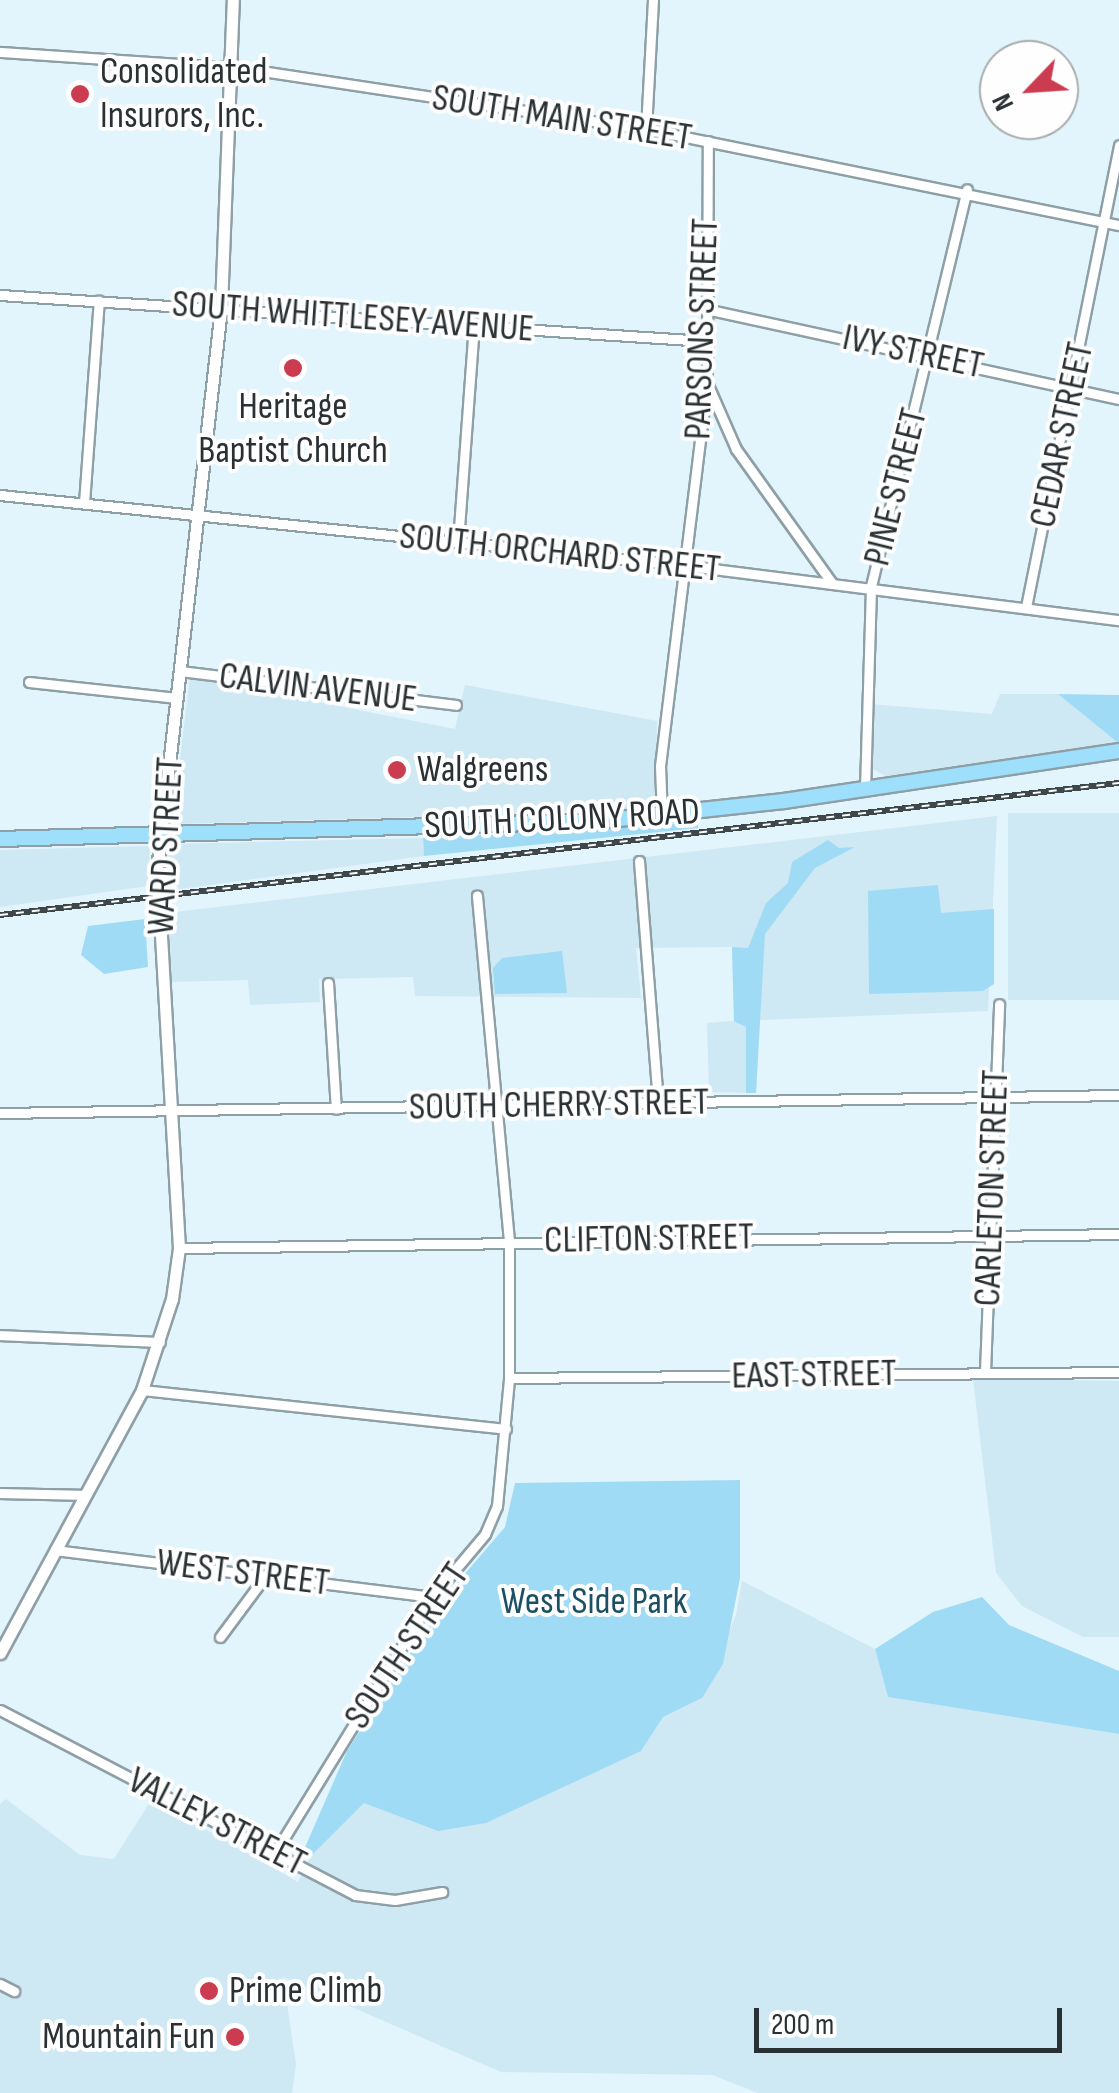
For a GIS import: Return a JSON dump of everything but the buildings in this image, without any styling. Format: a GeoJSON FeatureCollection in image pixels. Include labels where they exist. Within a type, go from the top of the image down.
{"type":"FeatureCollection","features":[{"type":"Feature","properties":{"kind":"main road","name":"SOUTH COLONY ROAD"},"geometry":{"type":"LineString","coordinates":[[0,838],[662,816],[1119,751]]}},
{"type":"Feature","properties":{"kind":"street","name":"WARD STREET"},"geometry":{"type":"LineString","coordinates":[[0,1653],[142,1390],[160,1342],[179,1248],[156,885],[202,518],[221,308],[233,0]]}},
{"type":"Feature","properties":{"kind":"street"},"geometry":{"type":"LineString","coordinates":[[646,128],[653,0]]}},
{"type":"Feature","properties":{"kind":"street","name":"SOUTH MAIN STREET"},"geometry":{"type":"LineString","coordinates":[[0,52],[230,67],[646,128],[967,189],[1119,225]]}},
{"type":"Feature","properties":{"kind":"street","name":"PARSONS STREET"},"geometry":{"type":"LineString","coordinates":[[662,816],[660,766],[707,383],[708,141]]}},
{"type":"Feature","properties":{"kind":"street","name":"CEDAR STREET"},"geometry":{"type":"LineString","coordinates":[[1026,607],[1119,145]]}},
{"type":"Feature","properties":{"kind":"street","name":"PINE STREET"},"geometry":{"type":"LineString","coordinates":[[865,790],[871,586],[967,189]]}},
{"type":"Feature","properties":{"kind":"street","name":"SOUTH WHITTLESEY AVENUE"},"geometry":{"type":"LineString","coordinates":[[0,295],[706,341]]}},
{"type":"Feature","properties":{"kind":"street"},"geometry":{"type":"LineString","coordinates":[[84,503],[99,301]]}},
{"type":"Feature","properties":{"kind":"street","name":"IVY STREET"},"geometry":{"type":"LineString","coordinates":[[706,309],[929,354],[1119,399]]}},
{"type":"Feature","properties":{"kind":"street"},"geometry":{"type":"LineString","coordinates":[[458,542],[474,323]]}},
{"type":"Feature","properties":{"kind":"street"},"geometry":{"type":"LineString","coordinates":[[707,383],[736,449],[832,582]]}},
{"type":"Feature","properties":{"kind":"street","name":"SOUTH ORCHARD STREET"},"geometry":{"type":"LineString","coordinates":[[0,495],[871,586],[1119,620]]}},
{"type":"Feature","properties":{"kind":"street","name":"CALVIN AVENUE"},"geometry":{"type":"LineString","coordinates":[[180,672],[456,705]]}},
{"type":"Feature","properties":{"kind":"street"},"geometry":{"type":"LineString","coordinates":[[29,682],[177,698]]}},
{"type":"Feature","properties":{"kind":"street"},"geometry":{"type":"LineString","coordinates":[[640,861],[658,1103]]}},
{"type":"Feature","properties":{"kind":"street","name":"SOUTH STREET"},"geometry":{"type":"LineString","coordinates":[[276,1852],[432,1597],[491,1520],[506,1429],[508,1241],[478,894]]}},
{"type":"Feature","properties":{"kind":"street"},"geometry":{"type":"LineString","coordinates":[[328,983],[336,1109]]}},
{"type":"Feature","properties":{"kind":"street","name":"CARLETON STREET"},"geometry":{"type":"LineString","coordinates":[[985,1372],[999,1004]]}},
{"type":"Feature","properties":{"kind":"street","name":"SOUTH CHERRY STREET"},"geometry":{"type":"LineString","coordinates":[[0,1114],[1119,1095]]}},
{"type":"Feature","properties":{"kind":"street","name":"CLIFTON STREET"},"geometry":{"type":"LineString","coordinates":[[179,1248],[1119,1234]]}},
{"type":"Feature","properties":{"kind":"street"},"geometry":{"type":"LineString","coordinates":[[0,1335],[160,1342]]}},
{"type":"Feature","properties":{"kind":"street","name":"EAST STREET"},"geometry":{"type":"LineString","coordinates":[[509,1378],[1119,1372]]}},
{"type":"Feature","properties":{"kind":"street"},"geometry":{"type":"LineString","coordinates":[[142,1390],[506,1429]]}},
{"type":"Feature","properties":{"kind":"street"},"geometry":{"type":"LineString","coordinates":[[0,1493],[85,1496]]}},
{"type":"Feature","properties":{"kind":"street","name":"WEST STREET"},"geometry":{"type":"LineString","coordinates":[[55,1550],[432,1597]]}},
{"type":"Feature","properties":{"kind":"street"},"geometry":{"type":"LineString","coordinates":[[220,1636],[266,1575]]}},
{"type":"Feature","properties":{"kind":"street","name":"VALLEY STREET"},"geometry":{"type":"LineString","coordinates":[[0,1710],[355,1895],[395,1900],[442,1892]]}},
{"type":"Feature","properties":{"kind":"street"},"geometry":{"type":"LineString","coordinates":[[0,1984],[14,1991]]}},
{"type":"Feature","properties":{"kind":"shaded area"},"geometry":{"type":"Polygon","coordinates":[[[190,677],[455,729],[465,685],[657,721],[655,803],[616,811],[177,824],[173,817],[190,677]]]}},
{"type":"Feature","properties":{"kind":"shaded area"},"geometry":{"type":"Polygon","coordinates":[[[1000,694],[1058,694],[1117,742],[886,776],[869,767],[869,704],[992,714],[1000,694]]]}},
{"type":"Feature","properties":{"kind":"shaded area"},"geometry":{"type":"Polygon","coordinates":[[[1008,813],[1119,813],[1119,1000],[1008,1000],[1008,813]]]}},
{"type":"Feature","properties":{"kind":"shaded area"},"geometry":{"type":"Polygon","coordinates":[[[997,816],[988,1011],[759,1020],[756,1093],[709,1092],[707,1023],[734,1021],[732,947],[636,948],[641,998],[415,996],[413,977],[319,979],[320,1002],[250,1005],[248,980],[169,982],[166,913],[997,816]]]}},
{"type":"Feature","properties":{"kind":"shaded area"},"geometry":{"type":"Polygon","coordinates":[[[423,838],[424,856],[165,891],[163,885],[166,853],[176,844],[423,838]]]}},
{"type":"Feature","properties":{"kind":"shaded area"},"geometry":{"type":"Polygon","coordinates":[[[150,846],[148,886],[0,907],[0,850],[150,846]]]}},
{"type":"Feature","properties":{"kind":"shaded area"},"geometry":{"type":"Polygon","coordinates":[[[973,1379],[1119,1381],[1119,1637],[1083,1637],[1022,1606],[996,1573],[973,1379]]]}},
{"type":"Feature","properties":{"kind":"shaded area"},"geometry":{"type":"Polygon","coordinates":[[[742,1581],[875,1649],[888,1697],[1119,1734],[1119,2093],[758,2093],[712,2075],[501,2072],[283,1977],[296,2065],[292,2093],[0,2093],[0,1804],[6,1799],[80,1855],[114,1859],[152,1799],[298,1882],[310,1857],[364,1803],[640,1751],[663,1717],[702,1698],[736,1615],[742,1581]]]}},
{"type":"Feature","properties":{"kind":"green space"},"geometry":{"type":"Polygon","coordinates":[[[1058,694],[1119,695],[1119,742],[1117,742],[1058,694]]]}},
{"type":"Feature","properties":{"kind":"green space"},"geometry":{"type":"Polygon","coordinates":[[[698,822],[698,828],[424,856],[423,838],[698,822]]]}},
{"type":"Feature","properties":{"kind":"green space"},"geometry":{"type":"Polygon","coordinates":[[[828,840],[839,848],[855,847],[815,868],[765,934],[756,1093],[746,1093],[746,1027],[734,1021],[732,947],[748,948],[766,903],[788,883],[792,862],[828,840]]]}},
{"type":"Feature","properties":{"kind":"green space"},"geometry":{"type":"Polygon","coordinates":[[[938,885],[941,913],[994,909],[994,984],[983,991],[869,994],[868,891],[938,885]]]}},
{"type":"Feature","properties":{"kind":"green space"},"geometry":{"type":"Polygon","coordinates":[[[145,919],[148,967],[104,974],[81,955],[88,926],[145,919]]]}},
{"type":"Feature","properties":{"kind":"green space"},"geometry":{"type":"Polygon","coordinates":[[[562,951],[567,993],[495,994],[493,968],[502,958],[562,951]]]}},
{"type":"Feature","properties":{"kind":"green space","name":"West Side Park"},"geometry":{"type":"Polygon","coordinates":[[[740,1480],[740,1578],[723,1664],[702,1698],[663,1717],[641,1751],[486,1823],[438,1831],[364,1803],[310,1857],[303,1852],[347,1751],[451,1590],[505,1527],[515,1483],[740,1480]]]}},
{"type":"Feature","properties":{"kind":"green space"},"geometry":{"type":"Polygon","coordinates":[[[982,1597],[1009,1625],[1119,1671],[1119,1734],[888,1697],[875,1649],[933,1612],[982,1597]]]}},
{"type":"Feature","properties":{"kind":"railway"},"geometry":{"type":"LineString","coordinates":[[0,915],[1119,783]]}},
{"type":"Feature","properties":{"kind":"place","name":"Consolidated Insurors, Inc."},"geometry":{"type":"Point","coordinates":[80,94]}},
{"type":"Feature","properties":{"kind":"place","name":"Heritage Baptist Church"},"geometry":{"type":"Point","coordinates":[293,368]}},
{"type":"Feature","properties":{"kind":"place","name":"Walgreens"},"geometry":{"type":"Point","coordinates":[397,770]}},
{"type":"Feature","properties":{"kind":"place","name":"Prime Climb"},"geometry":{"type":"Point","coordinates":[209,1991]}},
{"type":"Feature","properties":{"kind":"place","name":"Mountain Fun"},"geometry":{"type":"Point","coordinates":[235,2037]}}]}
